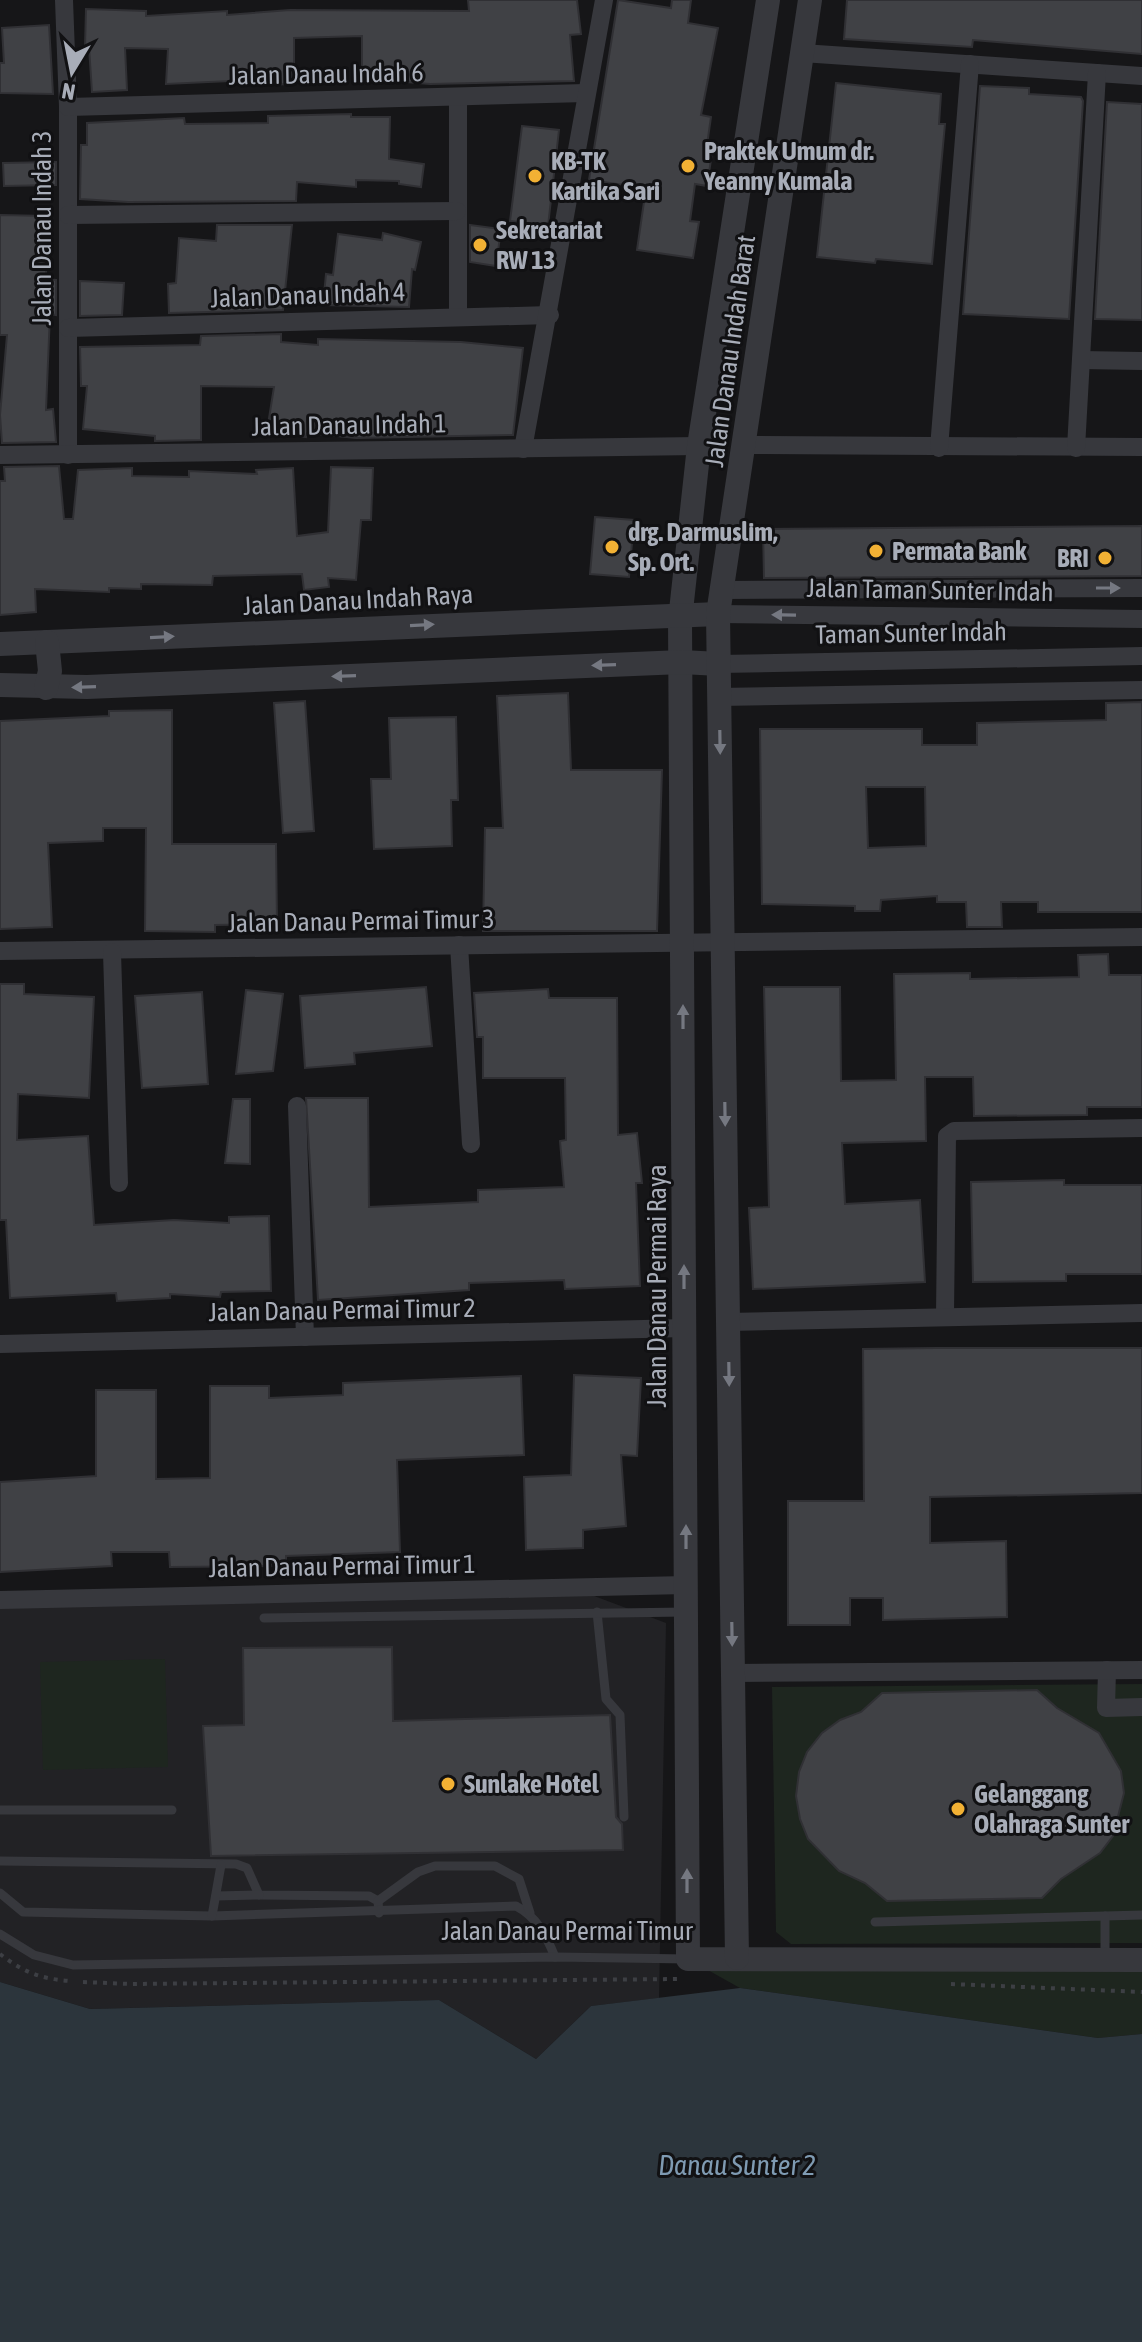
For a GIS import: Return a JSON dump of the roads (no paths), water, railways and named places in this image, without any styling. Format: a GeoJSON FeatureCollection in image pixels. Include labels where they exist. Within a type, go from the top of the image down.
{"type":"FeatureCollection","features":[{"type":"Feature","properties":{"kind":"street","name":"Jalan Danau Indah 3"},"geometry":{"type":"LineString","coordinates":[[64,0],[68,107],[68,455]]}},
{"type":"Feature","properties":{"kind":"street"},"geometry":{"type":"LineString","coordinates":[[523,449],[550,315],[604,0]]}},
{"type":"Feature","properties":{"kind":"street","name":"Jalan Danau Indah Barat"},"geometry":{"type":"LineString","coordinates":[[681,616],[699,446],[768,0]]}},
{"type":"Feature","properties":{"kind":"street","name":"Jalan Danau Indah Barat"},"geometry":{"type":"LineString","coordinates":[[719,659],[719,608],[810,0]]}},
{"type":"Feature","properties":{"kind":"street"},"geometry":{"type":"LineString","coordinates":[[802,53],[1142,76]]}},
{"type":"Feature","properties":{"kind":"street"},"geometry":{"type":"LineString","coordinates":[[939,448],[970,64]]}},
{"type":"Feature","properties":{"kind":"street"},"geometry":{"type":"LineString","coordinates":[[1076,448],[1097,73]]}},
{"type":"Feature","properties":{"kind":"street","name":"Jalan Danau Indah 6"},"geometry":{"type":"LineString","coordinates":[[68,107],[586,93]]}},
{"type":"Feature","properties":{"kind":"street"},"geometry":{"type":"LineString","coordinates":[[458,97],[458,317]]}},
{"type":"Feature","properties":{"kind":"street"},"geometry":{"type":"LineString","coordinates":[[68,215],[457,211]]}},
{"type":"Feature","properties":{"kind":"street","name":"Jalan Danau Indah 4"},"geometry":{"type":"LineString","coordinates":[[68,328],[550,315]]}},
{"type":"Feature","properties":{"kind":"street"},"geometry":{"type":"LineString","coordinates":[[1081,360],[1142,361]]}},
{"type":"Feature","properties":{"kind":"street"},"geometry":{"type":"LineString","coordinates":[[745,445],[1142,447]]}},
{"type":"Feature","properties":{"kind":"street","name":"Jalan Danau Indah 1"},"geometry":{"type":"LineString","coordinates":[[0,455],[699,446]]}},
{"type":"Feature","properties":{"kind":"street","name":"Jalan Taman Sunter Indah"},"geometry":{"type":"LineString","coordinates":[[719,608],[1042,589],[1142,588]]}},
{"type":"Feature","properties":{"kind":"street"},"geometry":{"type":"LineString","coordinates":[[1042,589],[1043,618]]}},
{"type":"Feature","properties":{"kind":"street","name":"Jalan Taman Sunter Indah"},"geometry":{"type":"LineString","coordinates":[[719,608],[1142,619]]}},
{"type":"Feature","properties":{"kind":"street","name":"Jalan Danau Indah Raya"},"geometry":{"type":"LineString","coordinates":[[0,644],[681,616],[719,608]]}},
{"type":"Feature","properties":{"kind":"street","name":"Jalan Danau Permai Raya"},"geometry":{"type":"LineString","coordinates":[[681,616],[688,1969]]}},
{"type":"Feature","properties":{"kind":"street"},"geometry":{"type":"LineString","coordinates":[[46,688],[50,671],[47,642]]}},
{"type":"Feature","properties":{"kind":"street","name":"Taman Sunter Indah"},"geometry":{"type":"LineString","coordinates":[[681,658],[1142,656]]}},
{"type":"Feature","properties":{"kind":"street"},"geometry":{"type":"LineString","coordinates":[[0,685],[46,688],[681,658]]}},
{"type":"Feature","properties":{"kind":"street"},"geometry":{"type":"LineString","coordinates":[[719,659],[720,942],[737,1958]]}},
{"type":"Feature","properties":{"kind":"street"},"geometry":{"type":"LineString","coordinates":[[719,697],[1142,690]]}},
{"type":"Feature","properties":{"kind":"street","name":"Jalan Danau Permai Timur 3"},"geometry":{"type":"LineString","coordinates":[[0,951],[1142,937]]}},
{"type":"Feature","properties":{"kind":"street"},"geometry":{"type":"LineString","coordinates":[[459,945],[471,1144]]}},
{"type":"Feature","properties":{"kind":"street"},"geometry":{"type":"LineString","coordinates":[[112,952],[119,1183]]}},
{"type":"Feature","properties":{"kind":"street"},"geometry":{"type":"LineString","coordinates":[[297,1106],[305,1337]]}},
{"type":"Feature","properties":{"kind":"street"},"geometry":{"type":"LineString","coordinates":[[945,1315],[947,1136],[954,1131],[1142,1128]]}},
{"type":"Feature","properties":{"kind":"street"},"geometry":{"type":"LineString","coordinates":[[728,1322],[1142,1313]]}},
{"type":"Feature","properties":{"kind":"street","name":"Jalan Danau Permai Timur 2"},"geometry":{"type":"LineString","coordinates":[[0,1344],[685,1328]]}},
{"type":"Feature","properties":{"kind":"street","name":"Jalan Danau Permai Timur 1"},"geometry":{"type":"LineString","coordinates":[[0,1600],[686,1585]]}},
{"type":"Feature","properties":{"kind":"street"},"geometry":{"type":"LineString","coordinates":[[1107,1670],[1106,1708],[1142,1707]]}},
{"type":"Feature","properties":{"kind":"street"},"geometry":{"type":"LineString","coordinates":[[733,1673],[1142,1670]]}},
{"type":"Feature","properties":{"kind":"street","name":"Jalan Danau Permai Timur"},"geometry":{"type":"LineString","coordinates":[[688,1969],[737,1958],[1142,1960]]}},
{"type":"Feature","properties":{"kind":"lane"},"geometry":{"type":"LineString","coordinates":[[597,1612],[606,1699],[620,1715],[624,1817]]}},
{"type":"Feature","properties":{"kind":"lane"},"geometry":{"type":"LineString","coordinates":[[264,1618],[686,1612]]}},
{"type":"Feature","properties":{"kind":"lane"},"geometry":{"type":"LineString","coordinates":[[0,1810],[172,1810]]}},
{"type":"Feature","properties":{"kind":"lane"},"geometry":{"type":"LineString","coordinates":[[0,1861],[247,1868],[259,1895]]}},
{"type":"Feature","properties":{"kind":"lane"},"geometry":{"type":"LineString","coordinates":[[212,1916],[221,1865]]}},
{"type":"Feature","properties":{"kind":"lane"},"geometry":{"type":"LineString","coordinates":[[378,1901],[418,1872],[435,1866],[495,1866],[519,1879],[530,1913],[547,1936],[555,1957]]}},
{"type":"Feature","properties":{"kind":"lane"},"geometry":{"type":"LineString","coordinates":[[0,1893],[23,1912],[212,1916],[379,1913],[516,1906],[530,1913]]}},
{"type":"Feature","properties":{"kind":"lane"},"geometry":{"type":"LineString","coordinates":[[216,1896],[369,1896],[378,1901]]}},
{"type":"Feature","properties":{"kind":"lane"},"geometry":{"type":"LineString","coordinates":[[378,1901],[379,1913]]}},
{"type":"Feature","properties":{"kind":"lane"},"geometry":{"type":"LineString","coordinates":[[875,1922],[1142,1915]]}},
{"type":"Feature","properties":{"kind":"lane"},"geometry":{"type":"LineString","coordinates":[[1105,1916],[1105,1958]]}},
{"type":"Feature","properties":{"kind":"lane","name":"Jalan Danau Permai Timur"},"geometry":{"type":"LineString","coordinates":[[0,1934],[34,1955],[73,1965],[555,1957],[688,1969]]}},
{"type":"Feature","properties":{"kind":"water","name":"Danau Sunter 2"},"geometry":{"type":"Polygon","coordinates":[[[0,1982],[90,2009],[439,2000],[536,2059],[591,2006],[740,1988],[1098,2038],[1142,2034],[1142,2342],[0,2342],[0,1982]]]}},
{"type":"Feature","properties":{"kind":"place","name":"Praktek Umum dr. Yeanny Kumala"},"geometry":{"type":"Point","coordinates":[688,166]}},
{"type":"Feature","properties":{"kind":"place","name":"KB-TK Kartika Sari"},"geometry":{"type":"Point","coordinates":[535,176]}},
{"type":"Feature","properties":{"kind":"place","name":"Sekretariat RW 13"},"geometry":{"type":"Point","coordinates":[480,245]}},
{"type":"Feature","properties":{"kind":"place","name":"drg. Darmuslim, Sp. Ort."},"geometry":{"type":"Point","coordinates":[612,547]}},
{"type":"Feature","properties":{"kind":"place","name":"Permata Bank"},"geometry":{"type":"Point","coordinates":[876,551]}},
{"type":"Feature","properties":{"kind":"place","name":"BRI"},"geometry":{"type":"Point","coordinates":[1105,558]}},
{"type":"Feature","properties":{"kind":"place","name":"Sunlake Hotel"},"geometry":{"type":"Point","coordinates":[448,1784]}},
{"type":"Feature","properties":{"kind":"place","name":"Gelanggang Olahraga Sunter"},"geometry":{"type":"Point","coordinates":[958,1809]}}]}
